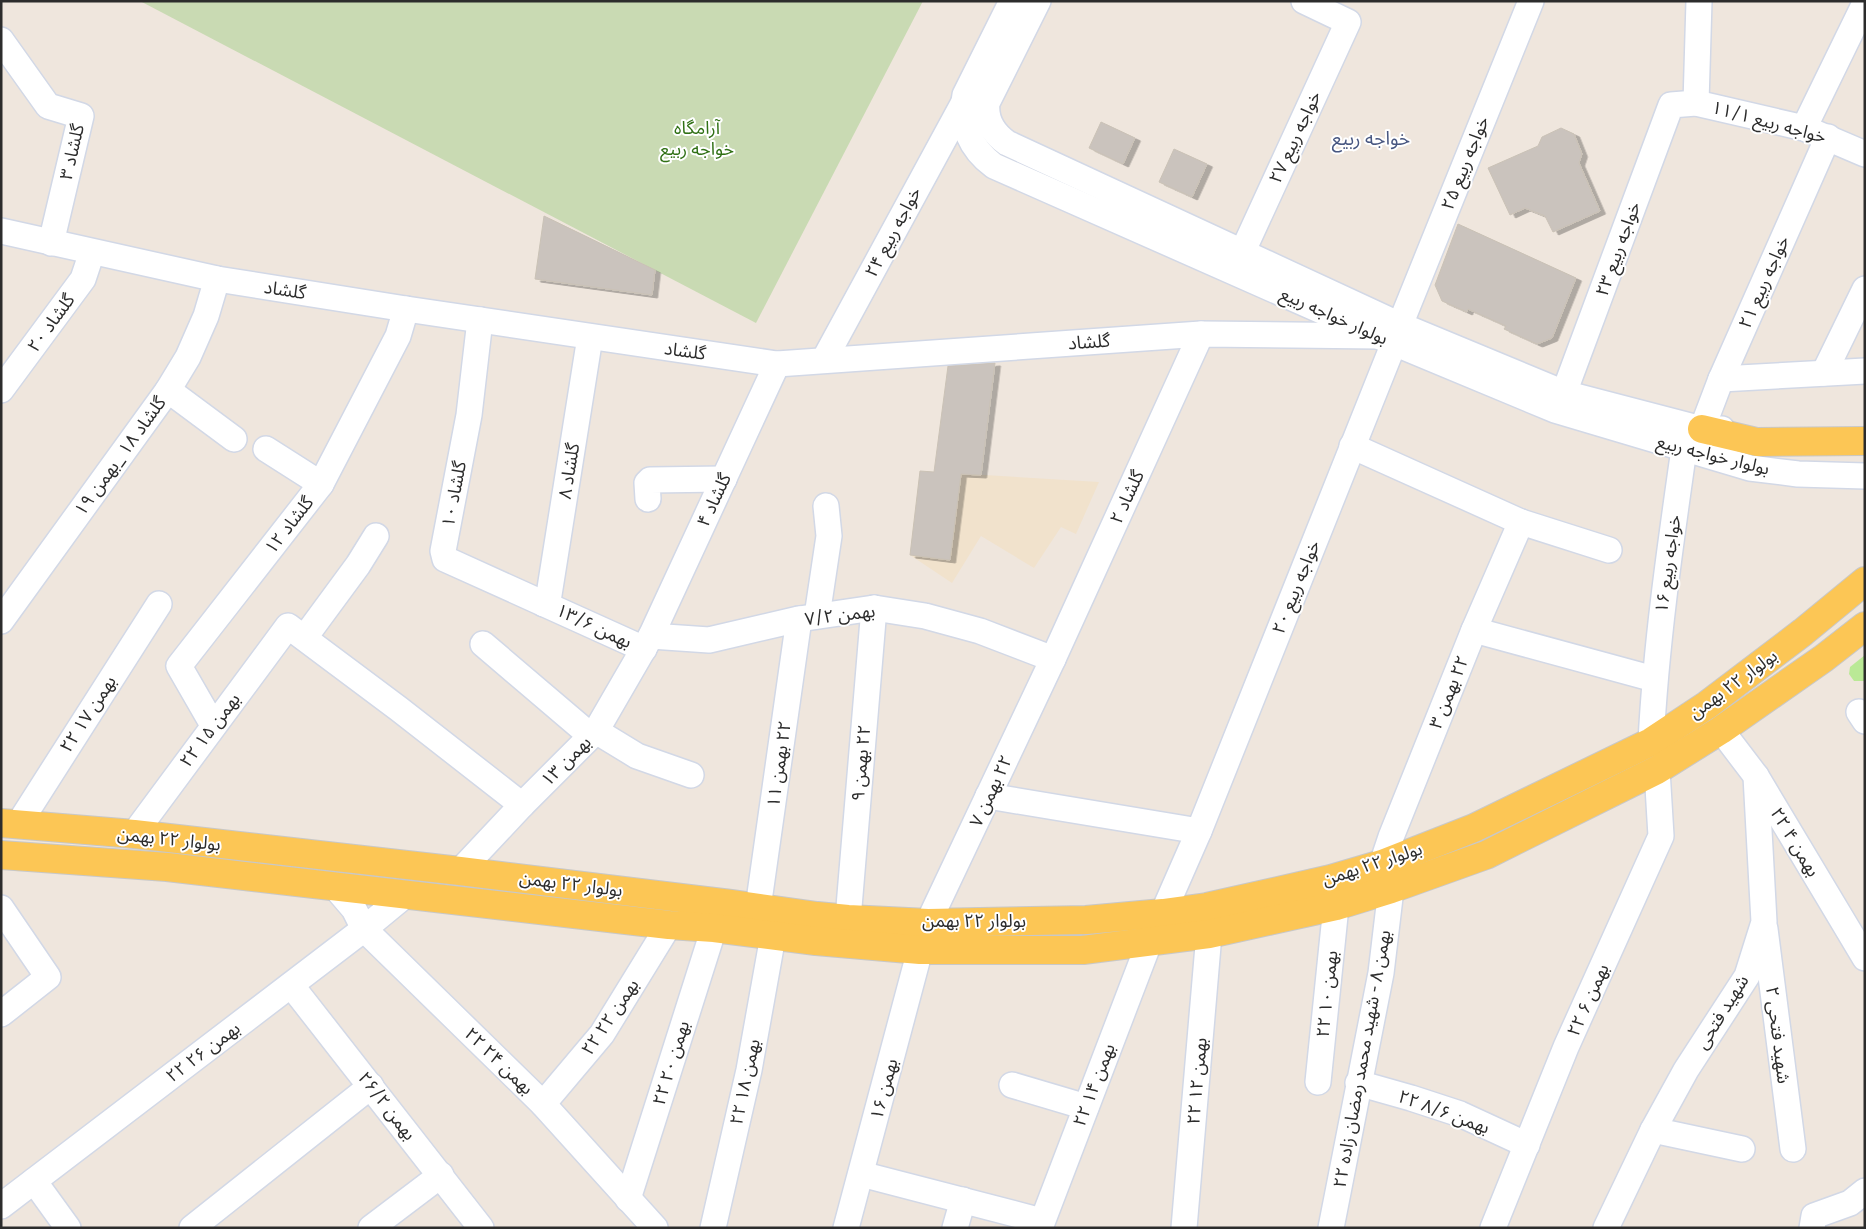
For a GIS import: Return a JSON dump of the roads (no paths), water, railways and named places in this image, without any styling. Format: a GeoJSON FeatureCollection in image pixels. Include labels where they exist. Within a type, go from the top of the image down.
{"type":"FeatureCollection","features":[{"type":"Feature","properties":{"kind":"main road"},"geometry":{"type":"LineString","coordinates":[[1702,429],[1757,442],[1865,441]]}},
{"type":"Feature","properties":{"kind":"main road","name":"بولوار ۲۲ بهمن"},"geometry":{"type":"LineString","coordinates":[[9,824],[134,834],[460,871],[848,919],[928,922],[1086,920],[1163,913],[1207,907],[1331,879],[1382,864],[1474,828],[1650,742],[1707,705],[1803,632],[1865,581]]}},
{"type":"Feature","properties":{"kind":"main road","name":"بولوار ۲۲ بهمن"},"geometry":{"type":"LineString","coordinates":[[1,855],[167,867],[404,896],[669,925],[714,928],[816,942],[920,950],[1083,950],[1149,942],[1209,934],[1336,906],[1391,889],[1486,854],[1657,770],[1721,730],[1824,658],[1865,626]]}},
{"type":"Feature","properties":{"kind":"street","name":"بولوار خواجه ربیع"},"geometry":{"type":"LineString","coordinates":[[1012,1],[965,95],[963,104],[964,124],[971,143],[985,160],[994,166],[1390,335],[1555,410],[1750,468],[1798,474],[1865,476]]}},
{"type":"Feature","properties":{"kind":"street","name":"بولوار خواجه ربیع"},"geometry":{"type":"LineString","coordinates":[[1038,1],[987,103],[986,109],[989,122],[996,134],[1007,143],[1242,252],[1390,335],[1564,393],[1702,429],[1865,427]]}},
{"type":"Feature","properties":{"kind":"street","name":"خواجه ربیع ۲۵"},"geometry":{"type":"LineString","coordinates":[[1390,335],[1532,1]]}},
{"type":"Feature","properties":{"kind":"street"},"geometry":{"type":"LineString","coordinates":[[1696,103],[1699,1]]}},
{"type":"Feature","properties":{"kind":"street"},"geometry":{"type":"LineString","coordinates":[[1804,128],[1865,3]]}},
{"type":"Feature","properties":{"kind":"street","name":"خواجه ربیع ۲۷"},"geometry":{"type":"LineString","coordinates":[[1242,252],[1348,22],[1316,4]]}},
{"type":"Feature","properties":{"kind":"street","name":"گلشاد ۳"},"geometry":{"type":"LineString","coordinates":[[1,40],[48,106],[81,116],[51,243]]}},
{"type":"Feature","properties":{"kind":"street","name":"خواجه ربیع ۱۱/۱"},"geometry":{"type":"LineString","coordinates":[[1671,105],[1696,103],[1804,128],[1865,154]]}},
{"type":"Feature","properties":{"kind":"street","name":"خواجه ربیع ۲۴"},"geometry":{"type":"LineString","coordinates":[[824,360],[963,104]]}},
{"type":"Feature","properties":{"kind":"street","name":"خواجه ربیع ۲۳"},"geometry":{"type":"LineString","coordinates":[[1564,393],[1671,105]]}},
{"type":"Feature","properties":{"kind":"street","name":"خواجه ربیع ۲۱"},"geometry":{"type":"LineString","coordinates":[[1702,429],[1720,379],[1828,137]]}},
{"type":"Feature","properties":{"kind":"street","name":"گلشاد"},"geometry":{"type":"LineString","coordinates":[[1,231],[217,279],[777,364],[1202,334],[1390,335]]}},
{"type":"Feature","properties":{"kind":"street","name":"گلشاد ۲۰"},"geometry":{"type":"LineString","coordinates":[[1,390],[83,279],[92,252]]}},
{"type":"Feature","properties":{"kind":"street","name":"گلشاد ۱۸ _بهمن ۱۹"},"geometry":{"type":"LineString","coordinates":[[1,621],[168,390],[188,356],[206,316],[217,279]]}},
{"type":"Feature","properties":{"kind":"street"},"geometry":{"type":"LineString","coordinates":[[1824,373],[1865,289]]}},
{"type":"Feature","properties":{"kind":"street","name":"گلشاد ۱۲"},"geometry":{"type":"LineString","coordinates":[[213,725],[179,666],[321,484],[398,336],[406,309]]}},
{"type":"Feature","properties":{"kind":"street","name":"گلشاد ۱۰"},"geometry":{"type":"LineString","coordinates":[[480,320],[469,415],[443,551],[445,559],[544,604]]}},
{"type":"Feature","properties":{"kind":"street","name":"گلشاد ۲"},"geometry":{"type":"LineString","coordinates":[[1053,659],[1202,334]]}},
{"type":"Feature","properties":{"kind":"street","name":"خواجه ربیع ۲۰"},"geometry":{"type":"LineString","coordinates":[[1163,913],[1199,831],[1352,446],[1390,335]]}},
{"type":"Feature","properties":{"kind":"street","name":"گلشاد ۸"},"geometry":{"type":"LineString","coordinates":[[544,604],[548,601],[590,337]]}},
{"type":"Feature","properties":{"kind":"street","name":"گلشاد ۴"},"geometry":{"type":"LineString","coordinates":[[647,643],[777,364]]}},
{"type":"Feature","properties":{"kind":"street"},"geometry":{"type":"LineString","coordinates":[[1720,379],[1865,371]]}},
{"type":"Feature","properties":{"kind":"street"},"geometry":{"type":"LineString","coordinates":[[168,390],[234,439]]}},
{"type":"Feature","properties":{"kind":"street"},"geometry":{"type":"LineString","coordinates":[[1352,446],[1521,522],[1609,550]]}},
{"type":"Feature","properties":{"kind":"street"},"geometry":{"type":"LineString","coordinates":[[266,448],[321,484]]}},
{"type":"Feature","properties":{"kind":"street","name":"خواجه ربیع ۱۶"},"geometry":{"type":"LineString","coordinates":[[1650,742],[1654,679],[1664,591],[1684,449]]}},
{"type":"Feature","properties":{"kind":"street"},"geometry":{"type":"LineString","coordinates":[[648,499],[647,483],[650,480],[724,479]]}},
{"type":"Feature","properties":{"kind":"street","name":"٢٢ بهمن ١١"},"geometry":{"type":"LineString","coordinates":[[758,908],[808,618],[828,536],[826,506]]}},
{"type":"Feature","properties":{"kind":"street","name":"٢٢ بهمن ۳"},"geometry":{"type":"LineString","coordinates":[[1382,864],[1391,837],[1474,630],[1521,522]]}},
{"type":"Feature","properties":{"kind":"street","name":"۲۲ بهمن ۱۵"},"geometry":{"type":"LineString","coordinates":[[134,834],[213,725],[358,565],[376,536]]}},
{"type":"Feature","properties":{"kind":"street","name":"۲۲ بهمن ۱۷"},"geometry":{"type":"LineString","coordinates":[[9,824],[159,604]]}},
{"type":"Feature","properties":{"kind":"street","name":"بهمن ۱۳/۶"},"geometry":{"type":"LineString","coordinates":[[544,604],[647,643]]}},
{"type":"Feature","properties":{"kind":"street","name":"بهمن ۷/۲"},"geometry":{"type":"LineString","coordinates":[[647,643],[708,640],[808,618],[874,608],[926,616],[980,631],[1053,659]]}},
{"type":"Feature","properties":{"kind":"street","name":"٢٢ بهمن ۹"},"geometry":{"type":"LineString","coordinates":[[848,919],[874,608]]}},
{"type":"Feature","properties":{"kind":"street"},"geometry":{"type":"LineString","coordinates":[[1474,630],[1654,679]]}},
{"type":"Feature","properties":{"kind":"street"},"geometry":{"type":"LineString","coordinates":[[297,632],[522,805]]}},
{"type":"Feature","properties":{"kind":"street","name":"بهمن ۱۳"},"geometry":{"type":"LineString","coordinates":[[460,871],[593,733],[647,643]]}},
{"type":"Feature","properties":{"kind":"street"},"geometry":{"type":"LineString","coordinates":[[483,644],[593,733],[637,756],[691,775]]}},
{"type":"Feature","properties":{"kind":"street","name":"٢٢ بهمن ٧"},"geometry":{"type":"LineString","coordinates":[[928,922],[1053,659]]}},
{"type":"Feature","properties":{"kind":"street","name":"۲۲ بهمن ۴"},"geometry":{"type":"LineString","coordinates":[[1721,730],[1756,776],[1865,958]]}},
{"type":"Feature","properties":{"kind":"street","name":"۲۲ بهمن ۶"},"geometry":{"type":"LineString","coordinates":[[1493,1228],[1566,1047],[1662,836],[1657,770]]}},
{"type":"Feature","properties":{"kind":"street","name":"شهید فتحی"},"geometry":{"type":"LineString","coordinates":[[1606,1228],[1653,1130],[1686,1070],[1747,976],[1764,922],[1756,776]]}},
{"type":"Feature","properties":{"kind":"street"},"geometry":{"type":"LineString","coordinates":[[988,796],[1199,831]]}},
{"type":"Feature","properties":{"kind":"street"},"geometry":{"type":"LineString","coordinates":[[336,888],[354,909],[364,930]]}},
{"type":"Feature","properties":{"kind":"street","name":"۲۲ بهمن ۸ - شهید محمد رمضان زاده"},"geometry":{"type":"LineString","coordinates":[[1331,1228],[1381,973],[1391,889]]}},
{"type":"Feature","properties":{"kind":"street","name":"۲۲ بهمن ۲۶"},"geometry":{"type":"LineString","coordinates":[[1,1206],[364,930],[404,896]]}},
{"type":"Feature","properties":{"kind":"street","name":"۲۲ بهمن ۱۰"},"geometry":{"type":"LineString","coordinates":[[1318,1082],[1336,906]]}},
{"type":"Feature","properties":{"kind":"street"},"geometry":{"type":"LineString","coordinates":[[1,908],[48,977],[1,1014]]}},
{"type":"Feature","properties":{"kind":"street","name":"شهید فتحی ۲"},"geometry":{"type":"LineString","coordinates":[[1764,922],[1793,1149]]}},
{"type":"Feature","properties":{"kind":"street","name":"۲۲ بهمن ۲۲"},"geometry":{"type":"LineString","coordinates":[[543,1104],[602,1034],[669,925]]}},
{"type":"Feature","properties":{"kind":"street","name":"۲۲ بهمن ۲۰"},"geometry":{"type":"LineString","coordinates":[[628,1199],[714,928]]}},
{"type":"Feature","properties":{"kind":"street","name":"۲۲ بهمن ۲۴"},"geometry":{"type":"LineString","coordinates":[[364,930],[543,1104],[655,1228]]}},
{"type":"Feature","properties":{"kind":"street","name":"۲۲ بهمن ۱۲"},"geometry":{"type":"LineString","coordinates":[[1184,1228],[1209,934]]}},
{"type":"Feature","properties":{"kind":"street","name":"۲۲ بهمن ۱۸"},"geometry":{"type":"LineString","coordinates":[[713,1228],[749,1070],[773,936]]}},
{"type":"Feature","properties":{"kind":"street","name":"۲۲ بهمن ۱۴"},"geometry":{"type":"LineString","coordinates":[[1041,1224],[1149,942]]}},
{"type":"Feature","properties":{"kind":"street","name":"بهمن ۱۶"},"geometry":{"type":"LineString","coordinates":[[846,1228],[920,950]]}},
{"type":"Feature","properties":{"kind":"street","name":"بهمن ۲۶/۲"},"geometry":{"type":"LineString","coordinates":[[291,985],[481,1228]]}},
{"type":"Feature","properties":{"kind":"street"},"geometry":{"type":"LineString","coordinates":[[1012,1084],[1086,1107]]}},
{"type":"Feature","properties":{"kind":"street","name":"۲۲ بهمن ۸/۶"},"geometry":{"type":"LineString","coordinates":[[1358,1084],[1411,1098],[1460,1114],[1527,1145]]}},
{"type":"Feature","properties":{"kind":"street"},"geometry":{"type":"LineString","coordinates":[[192,1228],[371,1086]]}},
{"type":"Feature","properties":{"kind":"street"},"geometry":{"type":"LineString","coordinates":[[1653,1130],[1742,1150]]}},
{"type":"Feature","properties":{"kind":"street"},"geometry":{"type":"LineString","coordinates":[[861,1174],[963,1200],[1041,1224]]}},
{"type":"Feature","properties":{"kind":"street"},"geometry":{"type":"LineString","coordinates":[[371,1228],[441,1175]]}},
{"type":"Feature","properties":{"kind":"street"},"geometry":{"type":"LineString","coordinates":[[34,1182],[68,1228]]}},
{"type":"Feature","properties":{"kind":"street"},"geometry":{"type":"LineString","coordinates":[[1812,1228],[1814,1216],[1850,1203],[1865,1191]]}},
{"type":"Feature","properties":{"kind":"street"},"geometry":{"type":"LineString","coordinates":[[955,1228],[963,1200]]}},
{"type":"Feature","properties":{"kind":"district","name":"خواجه ربیع"},"geometry":{"type":"Point","coordinates":[1371,138]}},
{"type":"Feature","properties":{"kind":"park label","name":"آرامگاه خواجه ربیع"},"geometry":{"type":"Point","coordinates":[697,138]}}]}
